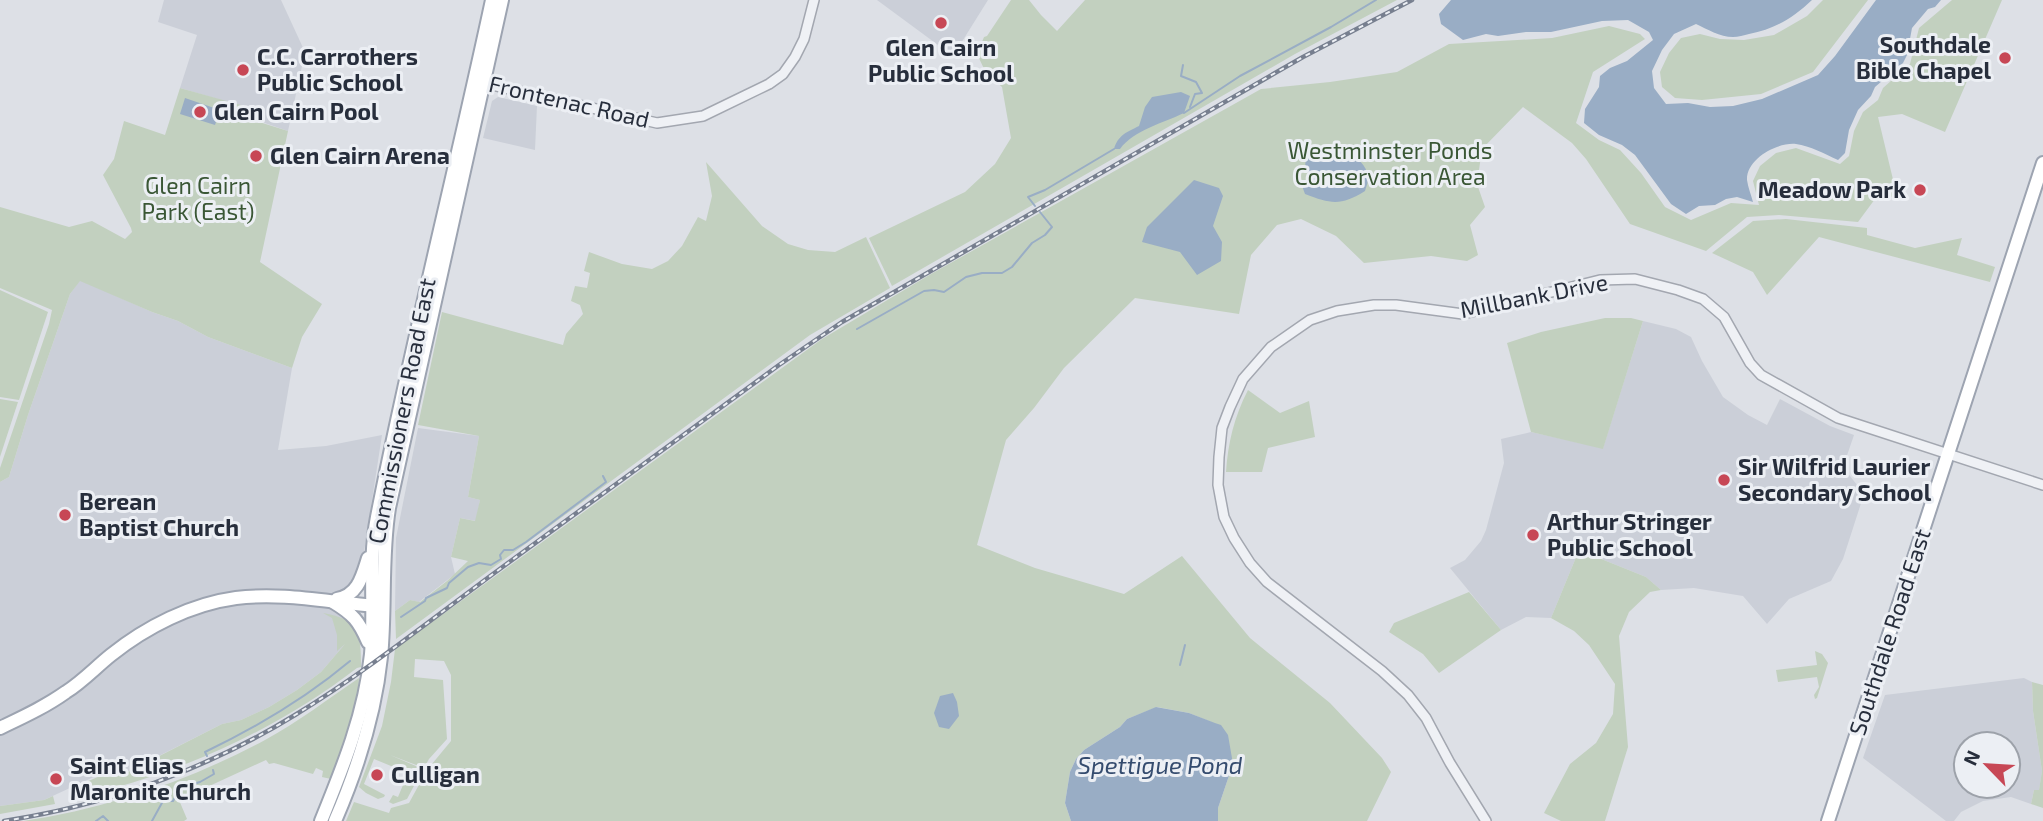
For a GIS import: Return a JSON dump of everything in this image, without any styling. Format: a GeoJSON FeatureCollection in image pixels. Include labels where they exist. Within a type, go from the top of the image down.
{"type":"FeatureCollection","features":[{"type":"Feature","properties":{"kind":"main road","name":"Commissioners Road East"},"geometry":{"type":"LineString","coordinates":[[321,821],[349,752],[368,679],[389,508],[478,82],[492,0]]}},
{"type":"Feature","properties":{"kind":"main road","name":"Commissioners Road East"},"geometry":{"type":"LineString","coordinates":[[335,821],[369,729],[376,695],[381,656],[374,536],[418,326],[478,82],[502,0]]}},
{"type":"Feature","properties":{"kind":"main road","name":"Southdale Road East"},"geometry":{"type":"LineString","coordinates":[[1828,821],[2043,163]]}},
{"type":"Feature","properties":{"kind":"main road"},"geometry":{"type":"LineString","coordinates":[[329,600],[345,597],[355,590],[362,578],[374,536]]}},
{"type":"Feature","properties":{"kind":"main road"},"geometry":{"type":"LineString","coordinates":[[0,728],[68,691],[135,638],[180,614],[208,604],[234,598],[268,596],[377,605]]}},
{"type":"Feature","properties":{"kind":"main road"},"geometry":{"type":"LineString","coordinates":[[329,600],[346,610],[363,627],[371,651]]}},
{"type":"Feature","properties":{"kind":"street","name":"Frontenac Road"},"geometry":{"type":"LineString","coordinates":[[478,82],[657,123],[703,116],[769,84],[783,74],[804,39],[814,0]]}},
{"type":"Feature","properties":{"kind":"street","name":"Millbank Drive"},"geometry":{"type":"LineString","coordinates":[[1486,821],[1426,718],[1408,695],[1382,671],[1266,582],[1239,547],[1224,517],[1218,485],[1219,457],[1223,428],[1243,379],[1270,347],[1310,320],[1337,311],[1374,305],[1396,305],[1464,314],[1600,280],[1635,279],[1703,299],[1724,317],[1750,363],[1760,375],[1848,422],[2043,485]]}},
{"type":"Feature","properties":{"kind":"shaded area","name":"C.C. Carrothers Public School"},"geometry":{"type":"Polygon","coordinates":[[[164,0],[281,0],[305,52],[288,131],[256,120],[259,111],[180,88],[197,35],[158,22],[164,0]]]}},
{"type":"Feature","properties":{"kind":"shaded area","name":"Glen Cairn Public School"},"geometry":{"type":"Polygon","coordinates":[[[877,0],[988,0],[953,56],[877,0]]]}},
{"type":"Feature","properties":{"kind":"shaded area"},"geometry":{"type":"Polygon","coordinates":[[[498,97],[537,106],[535,150],[483,138],[492,101],[498,97]]]}},
{"type":"Feature","properties":{"kind":"shaded area"},"geometry":{"type":"Polygon","coordinates":[[[80,280],[178,321],[208,337],[292,368],[278,450],[326,446],[382,435],[351,637],[321,672],[269,707],[241,720],[222,724],[125,773],[123,766],[44,800],[0,806],[0,482],[9,477],[70,294],[80,280]]]}},
{"type":"Feature","properties":{"kind":"shaded area","name":"Sir Wilfrid Laurier Secondary School"},"geometry":{"type":"Polygon","coordinates":[[[1643,321],[1676,329],[1691,337],[1723,397],[1748,415],[1767,425],[1780,399],[1830,426],[1854,435],[1843,467],[1864,494],[1843,559],[1831,581],[1789,599],[1767,624],[1743,596],[1694,588],[1661,590],[1646,577],[1579,550],[1551,618],[1526,617],[1501,630],[1450,568],[1465,560],[1481,541],[1486,530],[1504,463],[1501,439],[1531,432],[1603,448],[1643,321]]]}},
{"type":"Feature","properties":{"kind":"shaded area"},"geometry":{"type":"Polygon","coordinates":[[[418,428],[479,436],[468,497],[480,500],[476,521],[460,518],[451,557],[455,574],[419,602],[410,600],[395,611],[396,538],[418,428]]]}},
{"type":"Feature","properties":{"kind":"shaded area"},"geometry":{"type":"Polygon","coordinates":[[[2024,678],[2032,682],[2033,711],[2042,771],[2039,791],[2034,790],[2031,804],[2020,800],[2022,800],[2022,730],[1952,730],[1952,800],[1990,800],[1961,812],[1954,821],[1946,821],[1863,758],[1885,695],[2024,678]]]}},
{"type":"Feature","properties":{"kind":"green space"},"geometry":{"type":"Polygon","coordinates":[[[1011,0],[1029,0],[1057,31],[1085,0],[1397,0],[1295,54],[892,286],[869,238],[965,192],[995,164],[1011,138],[1002,87],[986,73],[977,54],[984,37],[1011,0]]]}},
{"type":"Feature","properties":{"kind":"green space"},"geometry":{"type":"Polygon","coordinates":[[[1823,0],[1868,0],[1813,72],[1761,94],[1702,100],[1675,98],[1662,87],[1660,72],[1669,53],[1681,38],[1700,34],[1720,39],[1744,40],[1774,35],[1807,16],[1823,0]]]}},
{"type":"Feature","properties":{"kind":"green space","name":"Westminster Ponds Conservation Area"},"geometry":{"type":"Polygon","coordinates":[[[1952,0],[2002,0],[1945,132],[1902,114],[1878,117],[1897,196],[1875,199],[1858,222],[1779,215],[1747,217],[1706,251],[1630,224],[1572,143],[1523,107],[1482,149],[1477,184],[1485,207],[1470,225],[1478,255],[1467,261],[1431,256],[1364,263],[1336,236],[1301,219],[1277,225],[1251,255],[1239,314],[1135,298],[1064,368],[1006,440],[977,545],[1035,568],[1124,594],[1182,556],[1250,638],[1330,703],[1382,758],[1391,772],[1367,821],[1218,821],[1218,808],[1233,764],[1221,726],[1189,713],[1157,707],[1127,719],[1120,727],[1084,750],[1076,759],[1070,772],[1065,803],[1071,821],[346,821],[354,802],[389,813],[391,808],[409,803],[427,770],[451,741],[451,675],[444,661],[415,659],[414,677],[443,680],[447,739],[424,768],[390,755],[423,769],[407,799],[393,804],[389,802],[393,795],[398,797],[408,773],[374,759],[364,784],[385,795],[384,797],[378,799],[359,787],[382,726],[395,649],[822,339],[931,274],[1261,89],[1397,72],[1449,44],[1552,38],[1609,26],[1640,34],[1645,39],[1593,72],[1576,123],[1599,140],[1620,150],[1641,173],[1665,207],[1691,220],[1731,203],[1759,205],[1753,181],[1760,166],[1776,153],[1796,148],[1840,164],[1849,156],[1854,131],[1863,112],[1878,100],[1883,88],[1910,64],[1919,28],[1952,0]]]}},
{"type":"Feature","properties":{"kind":"green space","name":"Glen Cairn Park (East)"},"geometry":{"type":"Polygon","coordinates":[[[180,88],[259,110],[256,121],[288,131],[260,262],[322,304],[302,337],[292,368],[208,337],[178,321],[80,281],[70,294],[9,477],[0,482],[0,468],[52,310],[0,288],[0,207],[69,227],[92,221],[125,239],[132,232],[131,228],[103,175],[114,159],[124,121],[165,135],[180,88]]]}},
{"type":"Feature","properties":{"kind":"green space"},"geometry":{"type":"Polygon","coordinates":[[[706,162],[762,226],[788,244],[808,250],[835,252],[866,237],[890,288],[810,335],[396,639],[395,611],[410,600],[420,602],[468,561],[451,557],[460,518],[475,521],[480,500],[468,497],[479,436],[418,425],[442,312],[563,345],[566,334],[583,314],[580,305],[571,301],[575,286],[587,288],[590,273],[584,271],[589,252],[622,264],[652,269],[668,261],[682,246],[698,217],[706,221],[712,196],[706,162]]]}},
{"type":"Feature","properties":{"kind":"green space"},"geometry":{"type":"Polygon","coordinates":[[[1786,219],[1867,228],[1867,235],[1915,248],[1962,238],[1957,255],[1995,267],[1990,282],[1819,237],[1767,295],[1753,272],[1712,253],[1753,221],[1786,219]]]}},
{"type":"Feature","properties":{"kind":"green space"},"geometry":{"type":"Polygon","coordinates":[[[0,290],[48,312],[19,400],[0,397],[0,290]]]}},
{"type":"Feature","properties":{"kind":"green space"},"geometry":{"type":"Polygon","coordinates":[[[1605,318],[1643,321],[1603,449],[1531,432],[1507,343],[1541,332],[1605,318]]]}},
{"type":"Feature","properties":{"kind":"green space"},"geometry":{"type":"Polygon","coordinates":[[[1248,390],[1280,413],[1309,401],[1315,437],[1268,448],[1262,472],[1226,472],[1232,430],[1248,390]]]}},
{"type":"Feature","properties":{"kind":"green space"},"geometry":{"type":"Polygon","coordinates":[[[0,399],[18,402],[0,457],[0,399]]]}},
{"type":"Feature","properties":{"kind":"green space"},"geometry":{"type":"Polygon","coordinates":[[[1579,550],[1646,577],[1661,590],[1650,592],[1629,612],[1619,636],[1628,747],[1605,821],[1561,821],[1544,813],[1570,764],[1596,743],[1613,714],[1615,684],[1589,645],[1574,631],[1551,618],[1579,550]]]}},
{"type":"Feature","properties":{"kind":"green space"},"geometry":{"type":"Polygon","coordinates":[[[1469,592],[1501,630],[1439,673],[1423,654],[1389,632],[1394,623],[1469,592]]]}},
{"type":"Feature","properties":{"kind":"green space"},"geometry":{"type":"Polygon","coordinates":[[[323,613],[345,619],[356,630],[361,667],[292,712],[223,748],[149,777],[74,798],[74,794],[79,791],[77,786],[123,766],[126,773],[222,724],[241,720],[269,707],[297,690],[321,672],[345,644],[337,651],[337,635],[332,618],[323,613]]]}},
{"type":"Feature","properties":{"kind":"green space"},"geometry":{"type":"Polygon","coordinates":[[[1815,651],[1822,654],[1828,663],[1817,698],[1815,699],[1814,695],[1819,687],[1817,677],[1778,682],[1776,670],[1817,665],[1815,651]]]}},
{"type":"Feature","properties":{"kind":"green space"},"geometry":{"type":"Polygon","coordinates":[[[359,678],[357,713],[331,779],[322,777],[323,771],[316,768],[313,774],[269,764],[266,760],[179,800],[187,819],[184,821],[23,821],[86,809],[147,791],[207,768],[277,733],[359,678]]]}},
{"type":"Feature","properties":{"kind":"green space"},"geometry":{"type":"Polygon","coordinates":[[[2032,682],[2043,685],[2043,808],[2031,804],[2034,790],[2039,790],[2042,771],[2033,711],[2032,682]]]}},
{"type":"Feature","properties":{"kind":"green space"},"geometry":{"type":"Polygon","coordinates":[[[53,796],[55,804],[0,814],[0,806],[44,800],[53,796]]]}},
{"type":"Feature","properties":{"kind":"water"},"geometry":{"type":"Polygon","coordinates":[[[1451,0],[1812,0],[1783,22],[1758,32],[1728,37],[1696,24],[1674,34],[1662,50],[1652,71],[1654,88],[1666,104],[1688,103],[1710,107],[1733,106],[1762,99],[1818,75],[1876,0],[1941,0],[1935,7],[1928,9],[1912,28],[1903,63],[1875,87],[1871,96],[1858,110],[1849,130],[1845,153],[1838,160],[1801,145],[1780,146],[1764,153],[1748,172],[1747,180],[1753,202],[1737,197],[1715,205],[1699,206],[1686,214],[1671,204],[1635,155],[1622,145],[1599,135],[1584,123],[1585,109],[1599,87],[1600,76],[1610,68],[1627,61],[1653,40],[1649,32],[1628,20],[1602,21],[1551,32],[1498,36],[1486,34],[1463,40],[1441,24],[1439,14],[1451,0]]]}},
{"type":"Feature","properties":{"kind":"water"},"geometry":{"type":"Polygon","coordinates":[[[1181,92],[1190,96],[1184,113],[1141,132],[1120,149],[1114,149],[1121,137],[1139,126],[1145,107],[1152,97],[1181,92]]]}},
{"type":"Feature","properties":{"kind":"water","name":"Glen Cairn Pool"},"geometry":{"type":"Polygon","coordinates":[[[185,98],[220,110],[215,125],[180,114],[185,98]]]}},
{"type":"Feature","properties":{"kind":"water"},"geometry":{"type":"Polygon","coordinates":[[[1325,148],[1353,156],[1364,165],[1368,180],[1365,191],[1336,202],[1305,194],[1301,183],[1312,178],[1306,168],[1308,155],[1310,151],[1325,148]]]}},
{"type":"Feature","properties":{"kind":"water"},"geometry":{"type":"Polygon","coordinates":[[[1194,180],[1219,188],[1223,196],[1213,226],[1222,242],[1221,261],[1197,275],[1180,252],[1142,242],[1147,227],[1194,180]]]}},
{"type":"Feature","properties":{"kind":"water"},"geometry":{"type":"Polygon","coordinates":[[[953,693],[959,716],[949,729],[939,727],[934,713],[940,696],[953,693]]]}},
{"type":"Feature","properties":{"kind":"water","name":"Spettigue Pond"},"geometry":{"type":"Polygon","coordinates":[[[1156,707],[1189,713],[1221,725],[1228,735],[1233,764],[1218,808],[1218,821],[1071,821],[1065,803],[1070,772],[1076,759],[1084,750],[1120,727],[1127,719],[1156,707]]]}},
{"type":"Feature","properties":{"kind":"waterway"},"geometry":{"type":"LineString","coordinates":[[1184,113],[1240,76],[1376,0]]}},
{"type":"Feature","properties":{"kind":"waterway"},"geometry":{"type":"LineString","coordinates":[[1183,65],[1181,76],[1196,82],[1202,93],[1195,94],[1190,107]]}},
{"type":"Feature","properties":{"kind":"waterway"},"geometry":{"type":"LineString","coordinates":[[1035,206],[1028,197],[1045,190],[1114,149]]}},
{"type":"Feature","properties":{"kind":"waterway"},"geometry":{"type":"LineString","coordinates":[[857,329],[924,291],[944,292],[966,277],[982,273],[1002,273],[1012,267],[1032,243],[1052,227],[1040,212]]}},
{"type":"Feature","properties":{"kind":"waterway"},"geometry":{"type":"LineString","coordinates":[[401,617],[426,598],[447,588],[449,583],[468,567],[479,563],[491,565],[501,559],[500,555],[504,550],[513,550],[526,542],[606,482],[603,476]]}},
{"type":"Feature","properties":{"kind":"waterway"},"geometry":{"type":"LineString","coordinates":[[1180,665],[1185,645]]}},
{"type":"Feature","properties":{"kind":"waterway"},"geometry":{"type":"LineString","coordinates":[[207,756],[205,752],[280,711],[350,661]]}},
{"type":"Feature","properties":{"kind":"waterway"},"geometry":{"type":"LineString","coordinates":[[152,821],[163,801],[173,801],[180,788],[200,782],[214,774],[213,770]]}},
{"type":"Feature","properties":{"kind":"waterway"},"geometry":{"type":"LineString","coordinates":[[96,821],[103,816],[108,821]]}},
{"type":"Feature","properties":{"kind":"railway"},"geometry":{"type":"LineString","coordinates":[[4,821],[81,805],[155,782],[227,752],[295,715],[371,665],[779,365],[842,322],[1303,57],[1412,0]]}},
{"type":"Feature","properties":{"kind":"place","name":"Glen Cairn Public School"},"geometry":{"type":"Point","coordinates":[941,23]}},
{"type":"Feature","properties":{"kind":"place","name":"Southdale Bible Chapel"},"geometry":{"type":"Point","coordinates":[2005,58]}},
{"type":"Feature","properties":{"kind":"place","name":"C.C. Carrothers Public School"},"geometry":{"type":"Point","coordinates":[243,70]}},
{"type":"Feature","properties":{"kind":"place","name":"Glen Cairn Pool"},"geometry":{"type":"Point","coordinates":[200,112]}},
{"type":"Feature","properties":{"kind":"place","name":"Glen Cairn Arena"},"geometry":{"type":"Point","coordinates":[256,156]}},
{"type":"Feature","properties":{"kind":"place","name":"Meadow Park"},"geometry":{"type":"Point","coordinates":[1920,190]}},
{"type":"Feature","properties":{"kind":"place","name":"Sir Wilfrid Laurier Secondary School"},"geometry":{"type":"Point","coordinates":[1724,480]}},
{"type":"Feature","properties":{"kind":"place","name":"Berean Baptist Church"},"geometry":{"type":"Point","coordinates":[65,515]}},
{"type":"Feature","properties":{"kind":"place","name":"Arthur Stringer Public School"},"geometry":{"type":"Point","coordinates":[1533,535]}},
{"type":"Feature","properties":{"kind":"place","name":"Culligan"},"geometry":{"type":"Point","coordinates":[377,775]}},
{"type":"Feature","properties":{"kind":"place","name":"Saint Elias Maronite Church"},"geometry":{"type":"Point","coordinates":[56,779]}}]}
